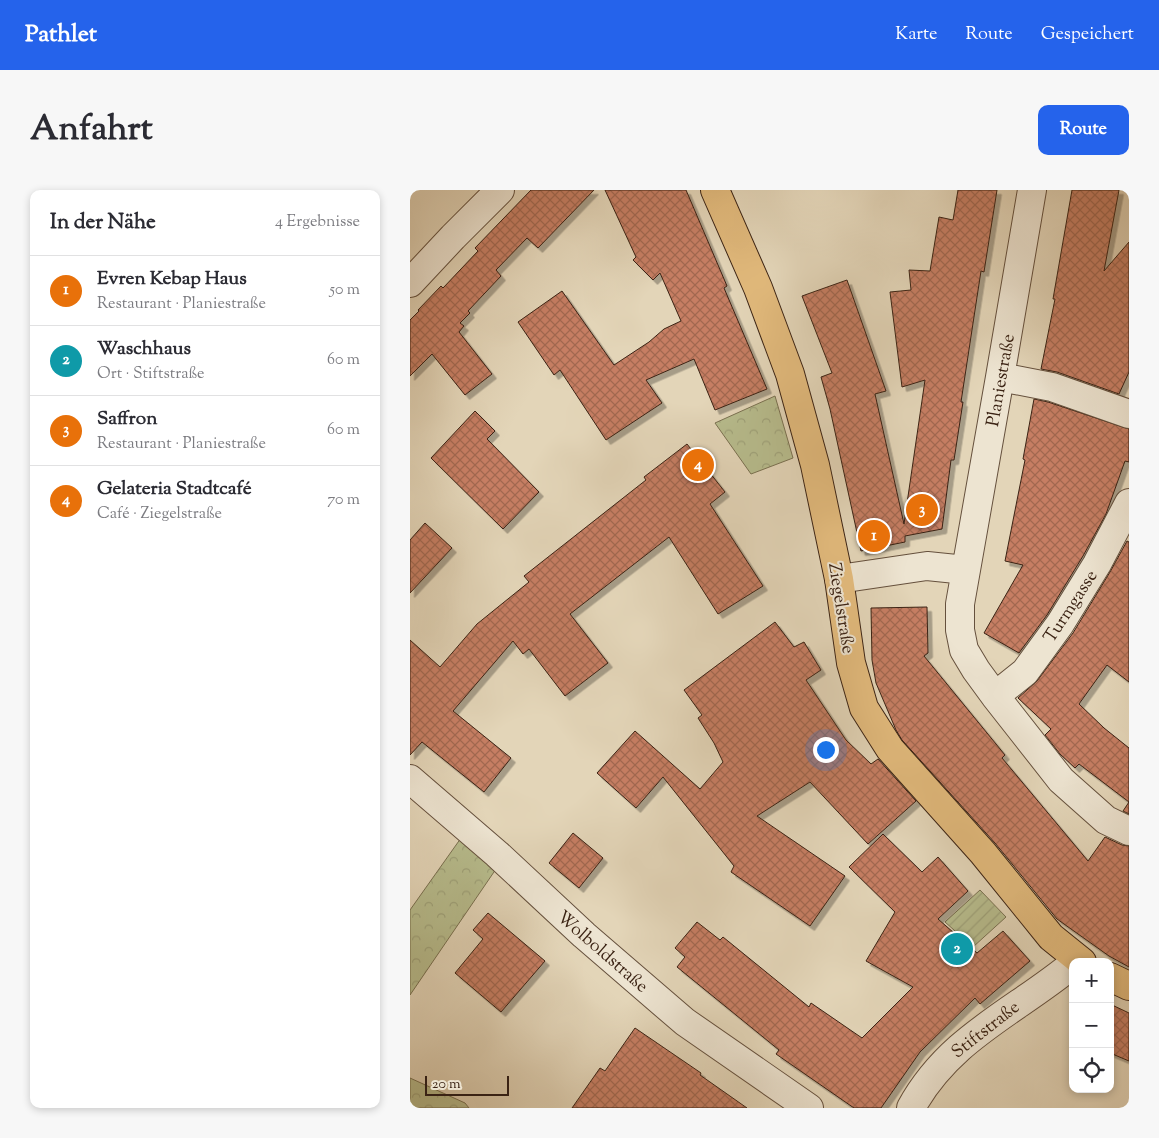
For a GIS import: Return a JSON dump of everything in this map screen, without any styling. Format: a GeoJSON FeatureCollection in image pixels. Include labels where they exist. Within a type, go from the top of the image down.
{"type":"FeatureCollection","features":[{"type":"Feature","properties":{"kind":"main road","name":"Ziegelstraße"},"geometry":{"type":"LineString","coordinates":[[715,190],[758,288],[790,374],[814,465],[839,579],[851,663],[864,708],[890,749],[984,853],[1051,937],[1073,958]]}},
{"type":"Feature","properties":{"kind":"main road"},"geometry":{"type":"LineString","coordinates":[[1114,978],[1129,986]]}},
{"type":"Feature","properties":{"kind":"street"},"geometry":{"type":"LineString","coordinates":[[410,283],[500,190]]}},
{"type":"Feature","properties":{"kind":"street","name":"Planiestraße"},"geometry":{"type":"LineString","coordinates":[[1032,190],[960,604],[960,630],[964,650],[976,670],[1061,780],[1106,820],[1129,830]]}},
{"type":"Feature","properties":{"kind":"street"},"geometry":{"type":"LineString","coordinates":[[1000,377],[1052,387],[1129,414]]}},
{"type":"Feature","properties":{"kind":"street","name":"Turmgasse"},"geometry":{"type":"LineString","coordinates":[[995,696],[1025,672],[1060,624],[1097,564],[1129,503]]}},
{"type":"Feature","properties":{"kind":"street"},"geometry":{"type":"LineString","coordinates":[[839,579],[927,566],[966,570]]}},
{"type":"Feature","properties":{"kind":"street","name":"Wolboldstraße"},"geometry":{"type":"LineString","coordinates":[[410,779],[497,854],[584,935],[685,1022],[809,1108]]}},
{"type":"Feature","properties":{"kind":"street","name":"Stiftstraße"},"geometry":{"type":"LineString","coordinates":[[911,1108],[933,1073],[953,1053],[994,1019],[1069,968]]}},
{"type":"Feature","properties":{"kind":"green space"},"geometry":{"type":"Polygon","coordinates":[[[775,396],[793,458],[751,474],[715,423],[775,396]]]}},
{"type":"Feature","properties":{"kind":"green space"},"geometry":{"type":"Polygon","coordinates":[[[461,838],[496,869],[410,995],[410,910],[461,838]]]}},
{"type":"Feature","properties":{"kind":"green space"},"geometry":{"type":"Polygon","coordinates":[[[980,890],[1006,917],[973,947],[945,922],[980,890]]]}},
{"type":"Feature","properties":{"kind":"green space"},"geometry":{"type":"Polygon","coordinates":[[[410,1078],[465,1103],[469,1108],[410,1108],[410,1078]]]}},
{"type":"Feature","properties":{"kind":"building"},"geometry":{"type":"Polygon","coordinates":[[[531,190],[594,190],[538,248],[527,238],[496,270],[501,276],[468,311],[470,313],[460,323],[464,326],[459,332],[492,374],[465,395],[432,354],[410,376],[410,320],[441,286],[443,288],[478,251],[475,248],[531,190]]]}},
{"type":"Feature","properties":{"kind":"building"},"geometry":{"type":"Polygon","coordinates":[[[605,190],[686,190],[727,286],[724,288],[767,389],[715,410],[694,359],[646,380],[662,403],[606,440],[560,370],[554,375],[518,322],[562,291],[614,365],[649,342],[664,329],[681,321],[660,273],[653,280],[633,260],[636,257],[605,190]]]}},
{"type":"Feature","properties":{"kind":"building"},"geometry":{"type":"Polygon","coordinates":[[[958,190],[997,190],[984,272],[981,271],[961,402],[963,402],[954,460],[951,460],[942,529],[905,536],[905,542],[861,551],[830,409],[821,377],[832,373],[802,296],[847,280],[886,391],[875,394],[904,524],[925,380],[902,387],[890,292],[911,290],[909,270],[930,271],[939,217],[953,220],[958,190]]]}},
{"type":"Feature","properties":{"kind":"building"},"geometry":{"type":"Polygon","coordinates":[[[1072,190],[1119,190],[1104,271],[1129,242],[1129,372],[1119,394],[1057,372],[1041,369],[1055,299],[1053,299],[1072,190]]]}},
{"type":"Feature","properties":{"kind":"building"},"geometry":{"type":"Polygon","coordinates":[[[1034,399],[1129,429],[1129,462],[1125,461],[1106,514],[1083,556],[1047,615],[1019,653],[984,633],[1023,565],[1005,561],[1025,460],[1023,459],[1034,399]]]}},
{"type":"Feature","properties":{"kind":"building"},"geometry":{"type":"Polygon","coordinates":[[[475,411],[495,431],[487,439],[539,492],[503,529],[431,458],[475,411]]]}},
{"type":"Feature","properties":{"kind":"building"},"geometry":{"type":"Polygon","coordinates":[[[687,444],[725,492],[710,504],[763,586],[718,614],[669,537],[570,614],[608,663],[565,696],[529,649],[523,654],[513,641],[453,711],[511,758],[484,792],[422,742],[410,755],[410,640],[440,667],[477,624],[529,582],[524,576],[646,480],[644,477],[687,444]]]}},
{"type":"Feature","properties":{"kind":"building"},"geometry":{"type":"Polygon","coordinates":[[[425,523],[452,548],[410,593],[410,540],[425,523]]]}},
{"type":"Feature","properties":{"kind":"building"},"geometry":{"type":"Polygon","coordinates":[[[1127,541],[1129,542],[1129,682],[1107,665],[1079,704],[1104,728],[1129,748],[1129,802],[1079,764],[1075,768],[1060,754],[1045,735],[1051,729],[1018,698],[1037,681],[1073,633],[1127,541]]]}},
{"type":"Feature","properties":{"kind":"building"},"geometry":{"type":"Polygon","coordinates":[[[927,607],[928,653],[924,656],[1005,755],[1002,758],[1088,861],[1105,837],[1122,845],[1129,846],[1129,967],[1109,956],[1057,919],[995,843],[902,740],[876,683],[872,660],[871,608],[927,607]]]}},
{"type":"Feature","properties":{"kind":"building"},"geometry":{"type":"Polygon","coordinates":[[[775,622],[794,647],[804,642],[821,670],[806,680],[846,740],[871,764],[878,759],[916,801],[868,844],[810,782],[757,816],[845,876],[810,926],[731,872],[734,866],[663,777],[636,808],[597,773],[635,731],[700,789],[723,762],[714,743],[698,718],[702,715],[684,690],[775,622]]]}},
{"type":"Feature","properties":{"kind":"building"},"geometry":{"type":"Polygon","coordinates":[[[1129,802],[1129,814],[1123,811],[1129,802]]]}},
{"type":"Feature","properties":{"kind":"building"},"geometry":{"type":"Polygon","coordinates":[[[573,833],[603,858],[579,888],[549,863],[573,833]]]}},
{"type":"Feature","properties":{"kind":"building"},"geometry":{"type":"Polygon","coordinates":[[[883,834],[922,872],[938,857],[968,891],[938,919],[977,953],[1003,931],[1030,961],[980,1004],[975,998],[920,1052],[881,1108],[854,1108],[776,1054],[779,1050],[677,967],[685,957],[675,948],[697,922],[720,940],[723,937],[809,1007],[811,1003],[862,1038],[913,987],[866,961],[895,912],[849,867],[883,834]]]}},
{"type":"Feature","properties":{"kind":"building"},"geometry":{"type":"Polygon","coordinates":[[[488,913],[545,961],[501,1012],[455,973],[483,939],[473,930],[488,913]]]}},
{"type":"Feature","properties":{"kind":"building"},"geometry":{"type":"Polygon","coordinates":[[[1114,1006],[1129,1013],[1129,1061],[1114,1055],[1114,1006]]]}},
{"type":"Feature","properties":{"kind":"building"},"geometry":{"type":"Polygon","coordinates":[[[635,1028],[701,1073],[700,1075],[747,1108],[572,1108],[600,1068],[605,1071],[635,1028]]]}},
{"type":"Feature","properties":{"kind":"place","name":"Gelateria Stadtcafé"},"geometry":{"type":"Point","coordinates":[698,465]}},
{"type":"Feature","properties":{"kind":"place","name":"Saffron"},"geometry":{"type":"Point","coordinates":[922,510]}},
{"type":"Feature","properties":{"kind":"place","name":"Evren Kebap Haus"},"geometry":{"type":"Point","coordinates":[874,536]}},
{"type":"Feature","properties":{"kind":"place","name":"Waschhaus"},"geometry":{"type":"Point","coordinates":[957,949]}}]}
